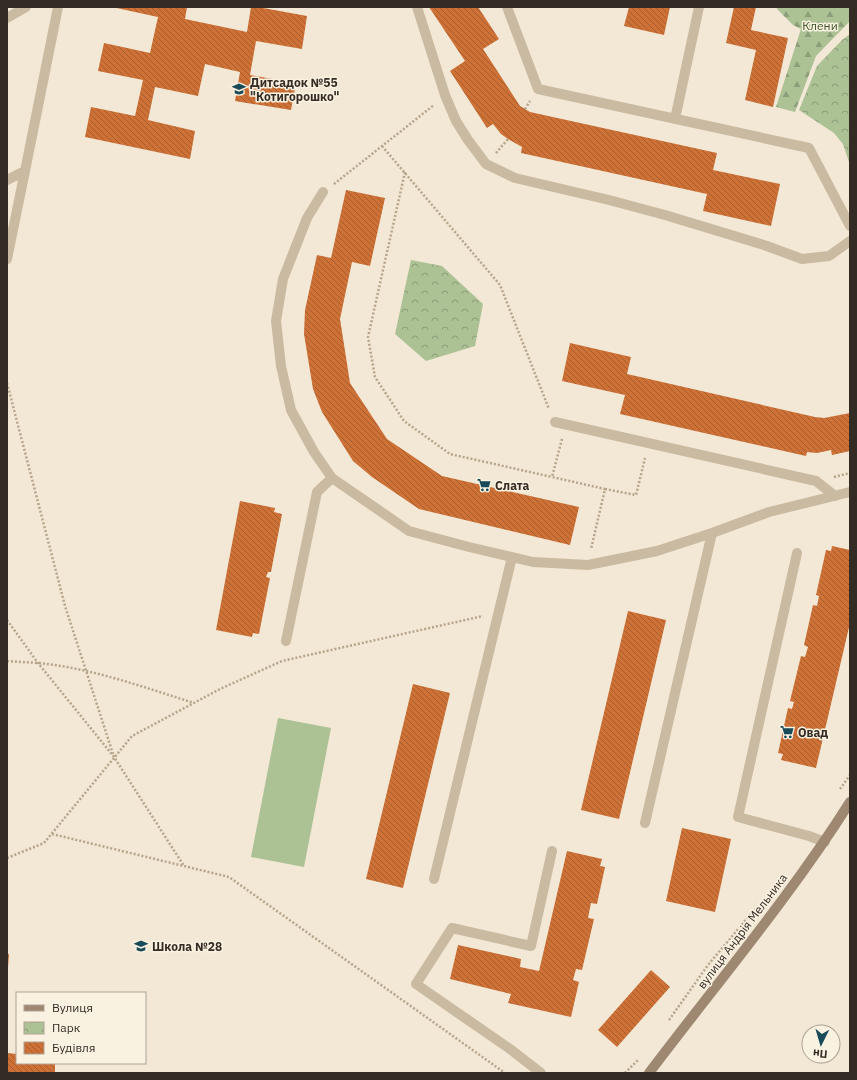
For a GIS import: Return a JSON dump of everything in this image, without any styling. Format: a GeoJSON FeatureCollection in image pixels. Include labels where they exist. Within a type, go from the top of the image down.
{"type":"FeatureCollection","features":[{"type":"Feature","properties":{"kind":"street","name":"вулиця Андрія Мельника"},"geometry":{"type":"LineString","coordinates":[[649,1073],[780,904],[825,842],[850,802]]}},
{"type":"Feature","properties":{"kind":"lane"},"geometry":{"type":"LineString","coordinates":[[7,18],[26,7]]}},
{"type":"Feature","properties":{"kind":"lane"},"geometry":{"type":"LineString","coordinates":[[7,260],[58,7]]}},
{"type":"Feature","properties":{"kind":"lane"},"geometry":{"type":"LineString","coordinates":[[417,7],[456,121],[486,164],[515,178],[609,200],[764,245],[802,259],[828,256],[850,241]]}},
{"type":"Feature","properties":{"kind":"lane"},"geometry":{"type":"LineString","coordinates":[[506,7],[538,89],[809,148],[850,226]]}},
{"type":"Feature","properties":{"kind":"lane"},"geometry":{"type":"LineString","coordinates":[[675,119],[699,7]]}},
{"type":"Feature","properties":{"kind":"lane"},"geometry":{"type":"LineString","coordinates":[[7,180],[25,171]]}},
{"type":"Feature","properties":{"kind":"lane"},"geometry":{"type":"LineString","coordinates":[[323,192],[307,218],[284,279],[276,321],[281,366],[291,410],[314,452],[332,478],[409,531],[512,558],[533,562],[588,565],[656,551],[712,533],[769,512],[850,492]]}},
{"type":"Feature","properties":{"kind":"lane"},"geometry":{"type":"LineString","coordinates":[[555,422],[816,481],[835,496]]}},
{"type":"Feature","properties":{"kind":"lane"},"geometry":{"type":"LineString","coordinates":[[286,641],[317,492],[332,478]]}},
{"type":"Feature","properties":{"kind":"lane"},"geometry":{"type":"LineString","coordinates":[[645,822],[712,533]]}},
{"type":"Feature","properties":{"kind":"lane"},"geometry":{"type":"LineString","coordinates":[[797,552],[738,817],[810,836],[825,842]]}},
{"type":"Feature","properties":{"kind":"lane"},"geometry":{"type":"LineString","coordinates":[[434,879],[512,558]]}},
{"type":"Feature","properties":{"kind":"lane"},"geometry":{"type":"LineString","coordinates":[[541,1073],[416,984],[452,928],[531,946],[552,851]]}},
{"type":"Feature","properties":{"kind":"path"},"geometry":{"type":"LineString","coordinates":[[323,192],[446,95]]}},
{"type":"Feature","properties":{"kind":"path"},"geometry":{"type":"LineString","coordinates":[[382,146],[500,285],[555,422]]}},
{"type":"Feature","properties":{"kind":"path"},"geometry":{"type":"LineString","coordinates":[[404,172],[368,337],[375,377],[404,421],[450,454],[605,489],[636,495],[641,473]]}},
{"type":"Feature","properties":{"kind":"path"},"geometry":{"type":"LineString","coordinates":[[7,383],[65,606],[114,757]]}},
{"type":"Feature","properties":{"kind":"path"},"geometry":{"type":"LineString","coordinates":[[552,477],[563,438]]}},
{"type":"Feature","properties":{"kind":"path"},"geometry":{"type":"LineString","coordinates":[[588,565],[605,489]]}},
{"type":"Feature","properties":{"kind":"path"},"geometry":{"type":"LineString","coordinates":[[7,858],[44,843],[132,736],[220,689],[282,660],[499,612]]}},
{"type":"Feature","properties":{"kind":"path"},"geometry":{"type":"LineString","coordinates":[[7,620],[38,663],[114,757],[184,866]]}},
{"type":"Feature","properties":{"kind":"path"},"geometry":{"type":"LineString","coordinates":[[7,662],[38,663],[86,672],[128,682],[195,703]]}},
{"type":"Feature","properties":{"kind":"path"},"geometry":{"type":"LineString","coordinates":[[838,792],[850,775]]}},
{"type":"Feature","properties":{"kind":"path"},"geometry":{"type":"LineString","coordinates":[[52,834],[229,877],[505,1073]]}},
{"type":"Feature","properties":{"kind":"path"},"geometry":{"type":"LineString","coordinates":[[668,1020],[708,965],[758,904]]}},
{"type":"Feature","properties":{"kind":"path"},"geometry":{"type":"LineString","coordinates":[[625,1073],[642,1056]]}},
{"type":"Feature","properties":{"kind":"green space","name":"Клени"},"geometry":{"type":"Polygon","coordinates":[[[777,7],[846,7],[850,9],[850,21],[816,56],[795,112],[776,107],[801,29],[793,25],[777,9],[777,7]]]}},
{"type":"Feature","properties":{"kind":"green space"},"geometry":{"type":"Polygon","coordinates":[[[850,34],[850,165],[843,144],[834,133],[799,110],[817,66],[842,40],[850,34]]]}},
{"type":"Feature","properties":{"kind":"green space"},"geometry":{"type":"Polygon","coordinates":[[[411,260],[442,266],[483,304],[475,346],[426,361],[395,334],[411,260]]]}},
{"type":"Feature","properties":{"kind":"green space"},"geometry":{"type":"Polygon","coordinates":[[[278,718],[331,728],[304,867],[251,857],[278,718]]]}},
{"type":"Feature","properties":{"kind":"building"},"geometry":{"type":"Polygon","coordinates":[[[112,7],[187,7],[185,19],[247,32],[251,7],[263,7],[307,16],[302,49],[256,41],[250,75],[296,83],[291,110],[235,101],[240,72],[205,64],[198,96],[155,87],[148,120],[195,131],[190,159],[85,137],[91,107],[135,116],[143,80],[98,71],[104,43],[150,53],[158,17],[112,7]]]}},
{"type":"Feature","properties":{"kind":"building"},"geometry":{"type":"Polygon","coordinates":[[[429,7],[478,7],[499,39],[483,49],[520,106],[530,112],[717,153],[713,170],[780,184],[771,226],[703,211],[707,194],[521,153],[522,147],[501,134],[493,124],[487,128],[450,71],[465,61],[429,7]]]}},
{"type":"Feature","properties":{"kind":"building"},"geometry":{"type":"Polygon","coordinates":[[[629,7],[670,7],[664,35],[624,26],[629,7]]]}},
{"type":"Feature","properties":{"kind":"building"},"geometry":{"type":"Polygon","coordinates":[[[734,7],[756,7],[751,30],[788,38],[773,107],[745,100],[756,50],[726,43],[734,7]]]}},
{"type":"Feature","properties":{"kind":"building"},"geometry":{"type":"Polygon","coordinates":[[[346,190],[385,198],[370,266],[352,262],[340,319],[350,383],[387,439],[442,476],[579,507],[570,545],[419,509],[372,477],[353,461],[322,412],[313,389],[304,334],[305,310],[317,255],[331,258],[346,190]]]}},
{"type":"Feature","properties":{"kind":"building"},"geometry":{"type":"Polygon","coordinates":[[[570,343],[631,357],[627,374],[815,417],[824,418],[850,413],[850,451],[832,455],[831,450],[817,453],[807,452],[806,456],[620,414],[625,395],[562,381],[570,343]]]}},
{"type":"Feature","properties":{"kind":"building"},"geometry":{"type":"Polygon","coordinates":[[[240,501],[275,508],[274,512],[282,514],[271,572],[268,572],[266,577],[270,578],[259,634],[253,633],[252,637],[216,630],[240,501]]]}},
{"type":"Feature","properties":{"kind":"building"},"geometry":{"type":"Polygon","coordinates":[[[832,546],[850,550],[850,623],[816,768],[781,760],[783,754],[778,753],[788,708],[792,709],[794,702],[790,701],[801,656],[805,657],[808,647],[804,645],[813,605],[817,606],[819,596],[816,595],[826,550],[831,551],[832,546]]]}},
{"type":"Feature","properties":{"kind":"building"},"geometry":{"type":"Polygon","coordinates":[[[628,611],[666,620],[619,819],[581,810],[628,611]]]}},
{"type":"Feature","properties":{"kind":"building"},"geometry":{"type":"Polygon","coordinates":[[[413,684],[450,693],[403,888],[366,879],[413,684]]]}},
{"type":"Feature","properties":{"kind":"building"},"geometry":{"type":"Polygon","coordinates":[[[682,828],[731,839],[715,912],[666,901],[682,828]]]}},
{"type":"Feature","properties":{"kind":"building"},"geometry":{"type":"Polygon","coordinates":[[[567,851],[602,859],[600,866],[605,867],[597,904],[591,903],[588,918],[594,919],[582,970],[576,969],[573,980],[579,982],[571,1017],[508,1003],[511,994],[450,979],[458,945],[521,959],[520,967],[539,971],[567,851]]]}},
{"type":"Feature","properties":{"kind":"building"},"geometry":{"type":"Polygon","coordinates":[[[7,954],[9,954],[8,968],[7,968],[7,954]]]}},
{"type":"Feature","properties":{"kind":"building"},"geometry":{"type":"Polygon","coordinates":[[[651,970],[670,987],[617,1047],[598,1030],[651,970]]]}},
{"type":"Feature","properties":{"kind":"building"},"geometry":{"type":"Polygon","coordinates":[[[7,1053],[16,1054],[16,1064],[55,1064],[55,1073],[7,1073],[7,1053]]]}},
{"type":"Feature","properties":{"kind":"place","name":"Дитсадок №55 \"Котигорошко\""},"geometry":{"type":"Point","coordinates":[239,89]}},
{"type":"Feature","properties":{"kind":"place","name":"Слата"},"geometry":{"type":"Point","coordinates":[484,485]}},
{"type":"Feature","properties":{"kind":"place","name":"Овад"},"geometry":{"type":"Point","coordinates":[787,732]}},
{"type":"Feature","properties":{"kind":"place","name":"Школа №28"},"geometry":{"type":"Point","coordinates":[141,946]}}]}
